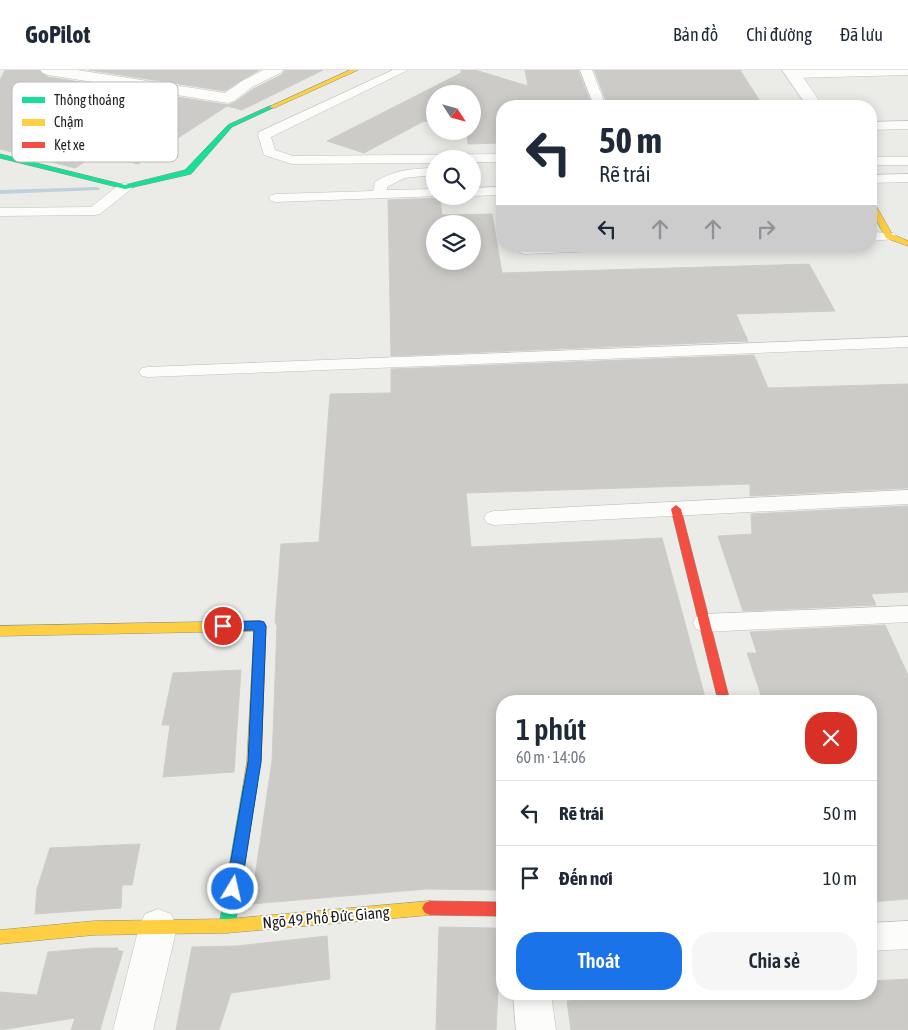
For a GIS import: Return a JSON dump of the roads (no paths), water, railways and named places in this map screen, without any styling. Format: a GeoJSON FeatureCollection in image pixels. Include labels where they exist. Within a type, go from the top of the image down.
{"type":"FeatureCollection","features":[{"type":"Feature","properties":{"kind":"street"},"geometry":{"type":"LineString","coordinates":[[48,70],[125,82]]}},
{"type":"Feature","properties":{"kind":"street"},"geometry":{"type":"LineString","coordinates":[[178,90],[228,98],[247,84],[275,70]]}},
{"type":"Feature","properties":{"kind":"street"},"geometry":{"type":"LineString","coordinates":[[25,162],[125,186],[188,172],[230,126],[355,70]]}},
{"type":"Feature","properties":{"kind":"street"},"geometry":{"type":"LineString","coordinates":[[792,72],[811,100]]}},
{"type":"Feature","properties":{"kind":"street"},"geometry":{"type":"LineString","coordinates":[[877,215],[889,236],[908,244]]}},
{"type":"Feature","properties":{"kind":"street"},"geometry":{"type":"LineString","coordinates":[[676,509],[722,695]]}},
{"type":"Feature","properties":{"kind":"street"},"geometry":{"type":"LineString","coordinates":[[0,631],[260,626],[254,762],[227,926]]}},
{"type":"Feature","properties":{"kind":"street","name":"Ngõ 49 Phố Đức Giang"},"geometry":{"type":"LineString","coordinates":[[0,937],[94,928],[227,926],[426,908],[496,909]]}},
{"type":"Feature","properties":{"kind":"street"},"geometry":{"type":"LineString","coordinates":[[134,1030],[158,927]]}},
{"type":"Feature","properties":{"kind":"street"},"geometry":{"type":"LineString","coordinates":[[533,1000],[536,1030]]}},
{"type":"Feature","properties":{"kind":"lane"},"geometry":{"type":"LineString","coordinates":[[402,70],[264,135],[269,152],[292,160],[496,158]]}},
{"type":"Feature","properties":{"kind":"lane"},"geometry":{"type":"LineString","coordinates":[[586,70],[598,100]]}},
{"type":"Feature","properties":{"kind":"lane"},"geometry":{"type":"LineString","coordinates":[[792,72],[908,72]]}},
{"type":"Feature","properties":{"kind":"lane"},"geometry":{"type":"LineString","coordinates":[[877,126],[908,125]]}},
{"type":"Feature","properties":{"kind":"lane"},"geometry":{"type":"LineString","coordinates":[[877,161],[908,161]]}},
{"type":"Feature","properties":{"kind":"lane"},"geometry":{"type":"LineString","coordinates":[[481,171],[496,170]]}},
{"type":"Feature","properties":{"kind":"lane"},"geometry":{"type":"LineString","coordinates":[[380,195],[380,185],[391,176],[426,172]]}},
{"type":"Feature","properties":{"kind":"lane"},"geometry":{"type":"LineString","coordinates":[[877,179],[908,178]]}},
{"type":"Feature","properties":{"kind":"lane"},"geometry":{"type":"LineString","coordinates":[[0,212],[95,211],[125,186]]}},
{"type":"Feature","properties":{"kind":"lane"},"geometry":{"type":"LineString","coordinates":[[481,192],[496,191]]}},
{"type":"Feature","properties":{"kind":"lane"},"geometry":{"type":"LineString","coordinates":[[276,198],[426,193]]}},
{"type":"Feature","properties":{"kind":"lane"},"geometry":{"type":"LineString","coordinates":[[877,236],[889,236]]}},
{"type":"Feature","properties":{"kind":"lane"},"geometry":{"type":"LineString","coordinates":[[148,372],[908,342]]}},
{"type":"Feature","properties":{"kind":"lane"},"geometry":{"type":"LineString","coordinates":[[494,518],[908,498]]}},
{"type":"Feature","properties":{"kind":"lane"},"geometry":{"type":"LineString","coordinates":[[704,623],[908,614]]}},
{"type":"Feature","properties":{"kind":"lane"},"geometry":{"type":"LineString","coordinates":[[877,937],[908,935]]}},
{"type":"Feature","properties":{"kind":"waterway"},"geometry":{"type":"LineString","coordinates":[[0,192],[97,189]]}}]}
